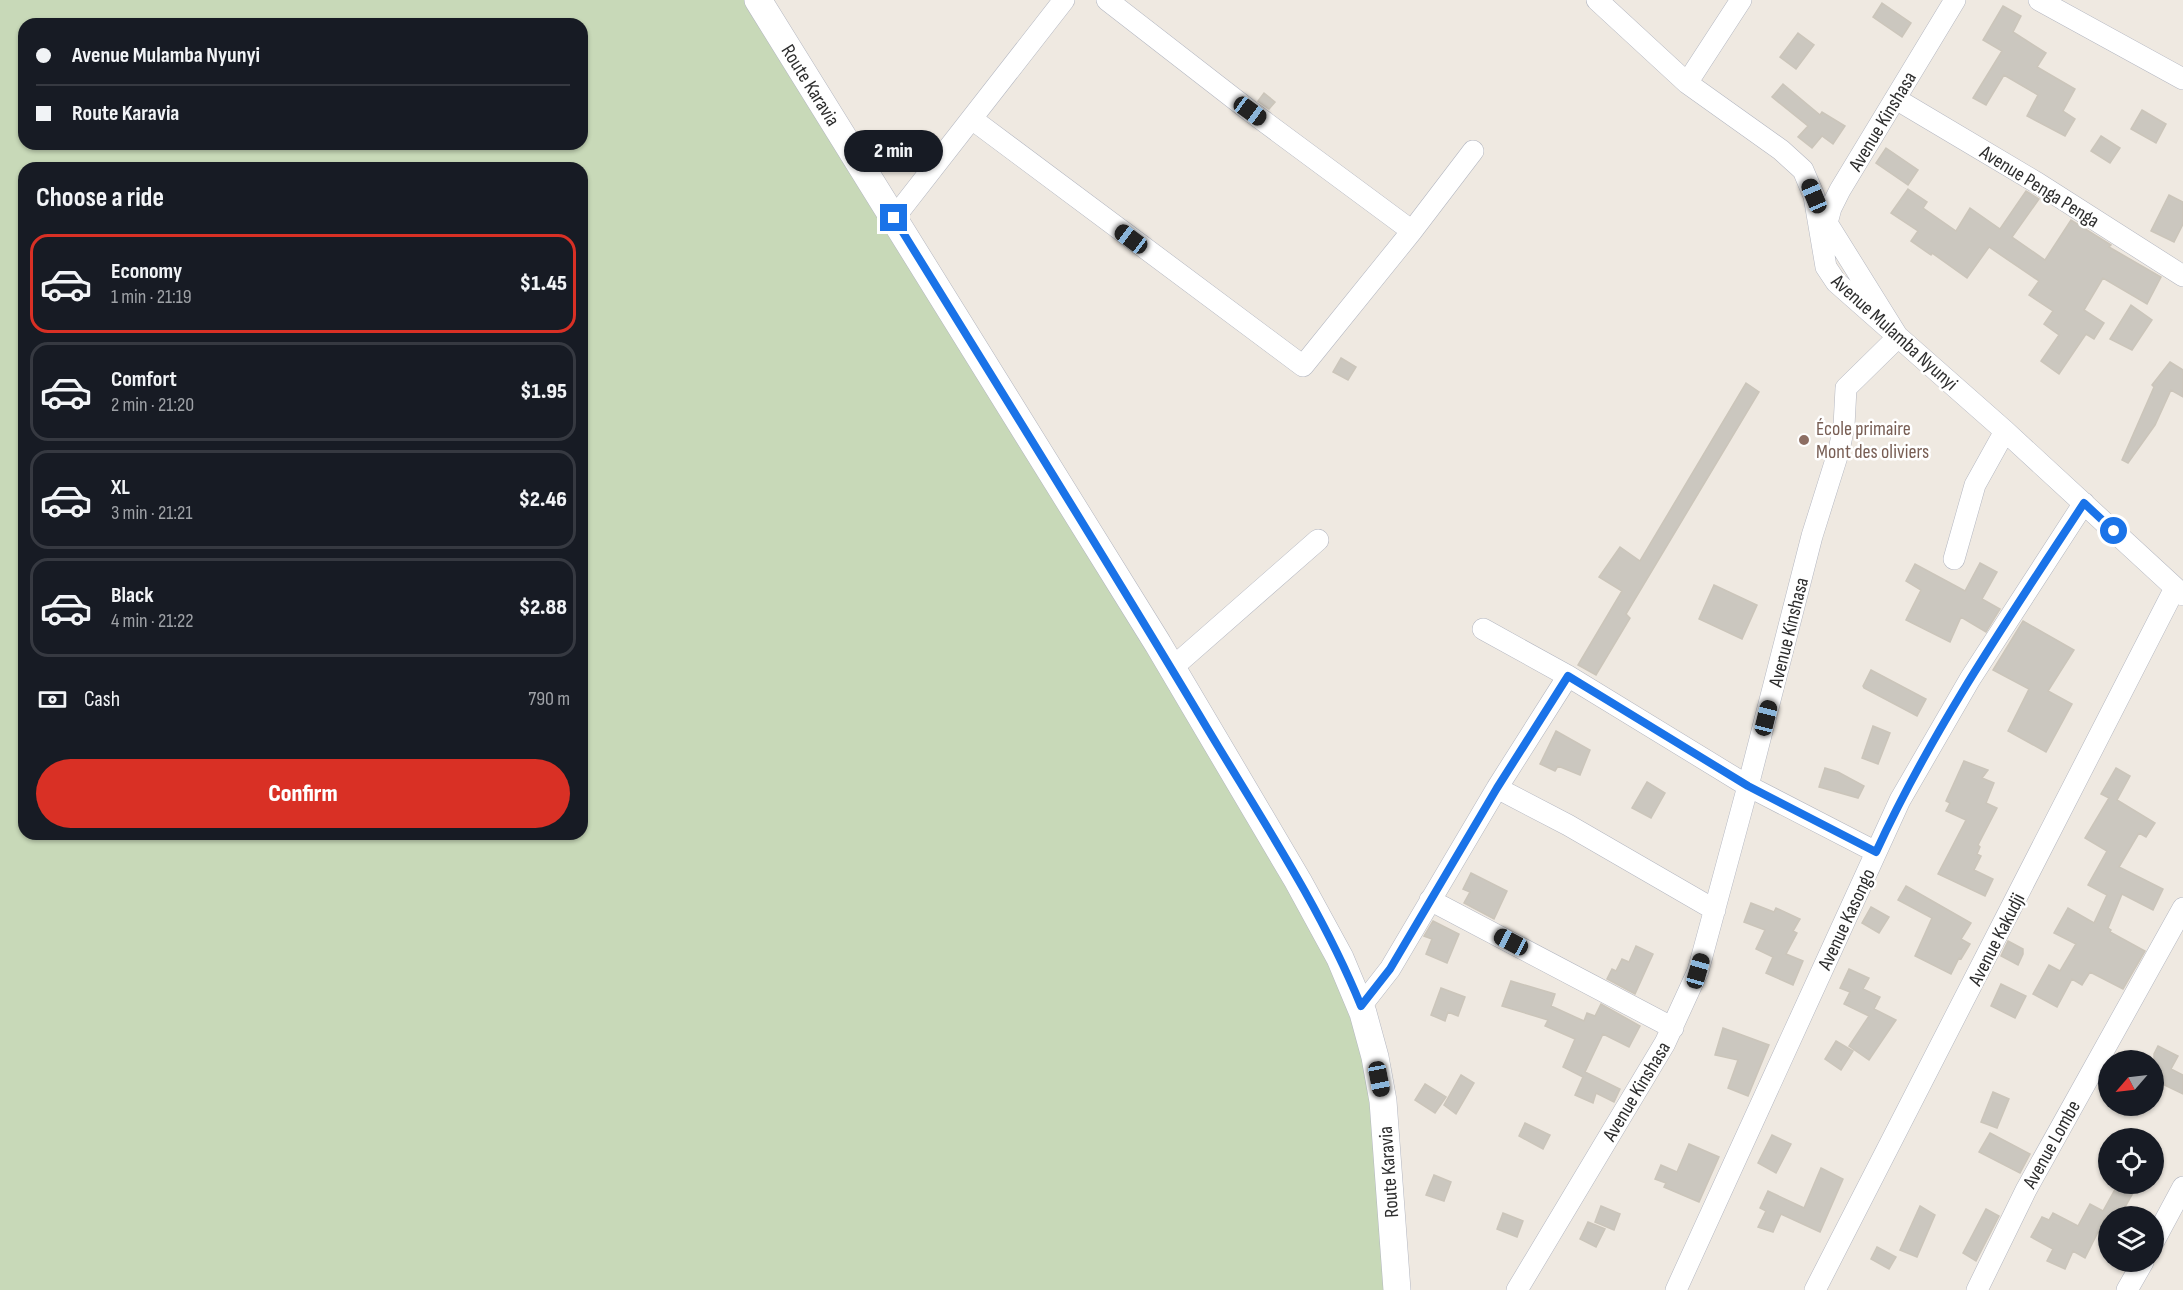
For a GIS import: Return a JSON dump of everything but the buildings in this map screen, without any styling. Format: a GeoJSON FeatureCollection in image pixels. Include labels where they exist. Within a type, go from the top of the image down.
{"type":"FeatureCollection","features":[{"type":"Feature","properties":{"kind":"street","name":"Route Karavia"},"geometry":{"type":"LineString","coordinates":[[758,0],[1172,668],[1341,958],[1361,1006],[1375,1058],[1383,1101],[1397,1290]]}},
{"type":"Feature","properties":{"kind":"street"},"geometry":{"type":"LineString","coordinates":[[894,218],[1064,0]]}},
{"type":"Feature","properties":{"kind":"street"},"geometry":{"type":"LineString","coordinates":[[1107,0],[1250,111],[1412,231]]}},
{"type":"Feature","properties":{"kind":"street","name":"Avenue Mulamba Nyunyi"},"geometry":{"type":"LineString","coordinates":[[1597,0],[1687,83],[1781,150],[1803,170],[1814,196],[1826,267],[1836,282],[2005,431],[2179,591]]}},
{"type":"Feature","properties":{"kind":"street"},"geometry":{"type":"LineString","coordinates":[[1687,83],[1741,0]]}},
{"type":"Feature","properties":{"kind":"street","name":"Avenue Kinshasa"},"geometry":{"type":"LineString","coordinates":[[1517,1290],[1672,1028],[1698,971],[1812,536],[1839,450],[1844,426],[1846,388],[1898,337],[1827,223],[1840,190],[1955,0]]}},
{"type":"Feature","properties":{"kind":"street"},"geometry":{"type":"LineString","coordinates":[[2039,0],[2183,79]]}},
{"type":"Feature","properties":{"kind":"street","name":"Avenue Penga Penga"},"geometry":{"type":"LineString","coordinates":[[1896,99],[2039,184],[2183,276]]}},
{"type":"Feature","properties":{"kind":"street"},"geometry":{"type":"LineString","coordinates":[[972,119],[1303,366],[1473,151]]}},
{"type":"Feature","properties":{"kind":"street"},"geometry":{"type":"LineString","coordinates":[[1954,559],[1975,485],[2005,431]]}},
{"type":"Feature","properties":{"kind":"street","name":"Avenue Kasongo"},"geometry":{"type":"LineString","coordinates":[[1676,1290],[1900,800],[1970,679],[2084,503]]}},
{"type":"Feature","properties":{"kind":"street"},"geometry":{"type":"LineString","coordinates":[[1172,668],[1318,540]]}},
{"type":"Feature","properties":{"kind":"street","name":"Avenue Kakudji"},"geometry":{"type":"LineString","coordinates":[[1815,1290],[2179,591]]}},
{"type":"Feature","properties":{"kind":"street"},"geometry":{"type":"LineString","coordinates":[[1483,628],[1568,676],[1748,786],[1876,852]]}},
{"type":"Feature","properties":{"kind":"street"},"geometry":{"type":"LineString","coordinates":[[1361,1006],[1390,969],[1497,788],[1568,676]]}},
{"type":"Feature","properties":{"kind":"street"},"geometry":{"type":"LineString","coordinates":[[1497,788],[1578,831],[1715,910]]}},
{"type":"Feature","properties":{"kind":"street"},"geometry":{"type":"LineString","coordinates":[[1430,900],[1672,1028]]}},
{"type":"Feature","properties":{"kind":"street","name":"Avenue Lombe"},"geometry":{"type":"LineString","coordinates":[[1977,1290],[2026,1190],[2183,908]]}},
{"type":"Feature","properties":{"kind":"street"},"geometry":{"type":"LineString","coordinates":[[2164,1222],[2183,1187]]}},
{"type":"Feature","properties":{"kind":"street"},"geometry":{"type":"LineString","coordinates":[[2127,1290],[2137,1272]]}},
{"type":"Feature","properties":{"kind":"green space"},"geometry":{"type":"Polygon","coordinates":[[[0,0],[752,0],[1121,598],[1343,984],[1370,1082],[1386,1290],[0,1290],[0,0]]]}},
{"type":"Feature","properties":{"kind":"place","name":"École primaire Mont des oliviers"},"geometry":{"type":"Point","coordinates":[1804,440]}},
{"type":"Feature","properties":{"kind":"route"},"geometry":{"type":"LineString","coordinates":[[894,218],[1165,656],[1298,881],[1341,958],[1361,1006],[1390,969],[1497,788],[1568,676],[1748,786],[1876,852],[1900,800],[1970,679],[2084,503],[2114,531]]}}]}
